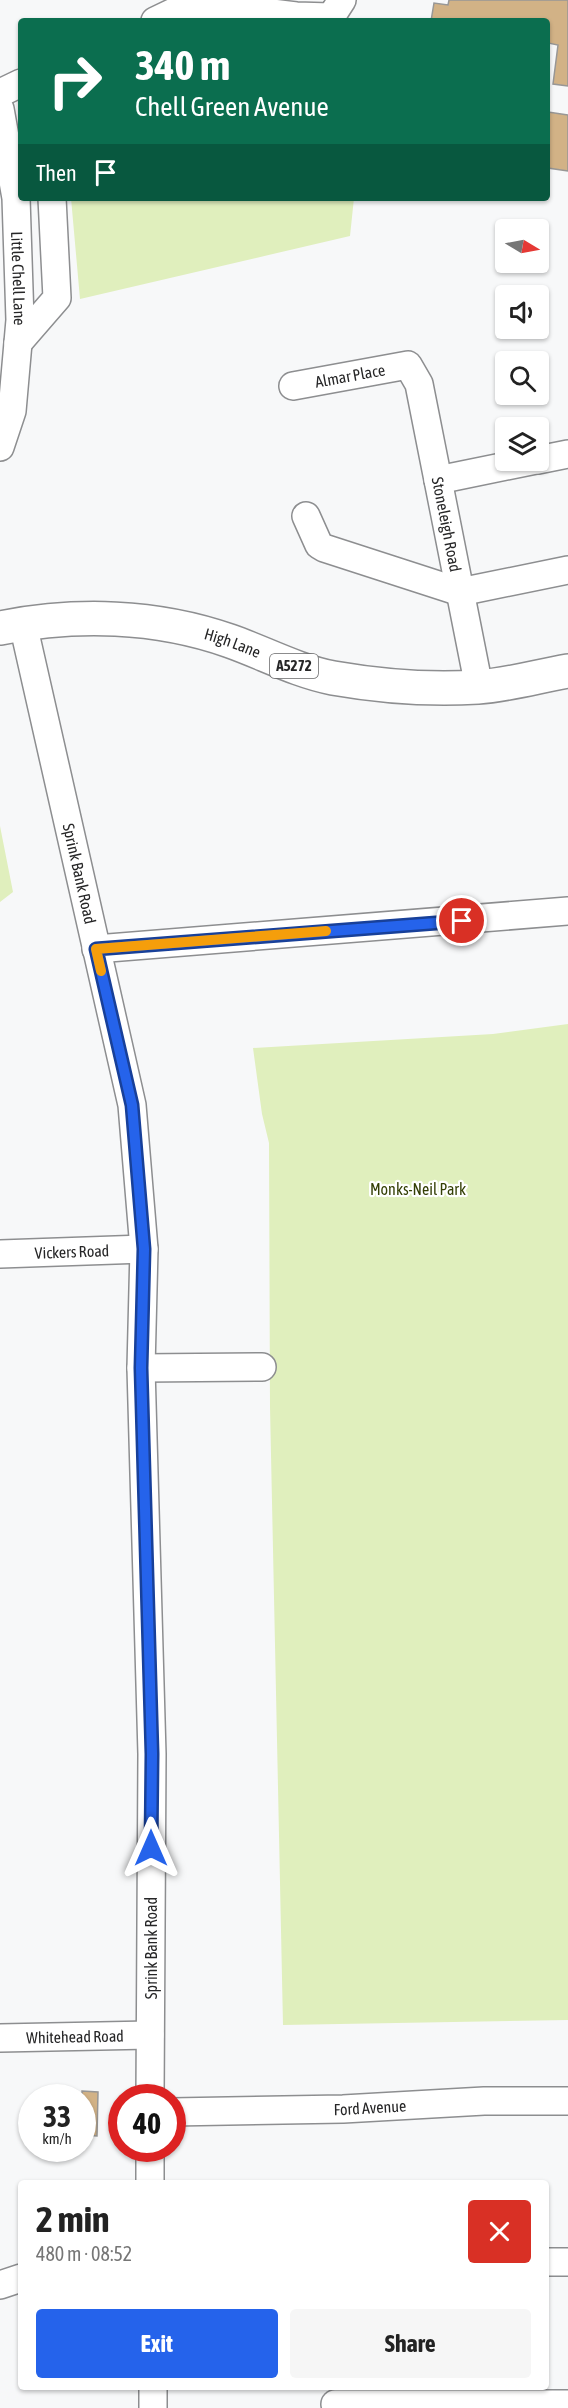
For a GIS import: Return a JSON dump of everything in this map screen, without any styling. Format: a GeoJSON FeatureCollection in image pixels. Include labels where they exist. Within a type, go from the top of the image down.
{"type":"FeatureCollection","features":[{"type":"Feature","properties":{"kind":"main road","name":"High Lane"},"geometry":{"type":"LineString","coordinates":[[12,626],[121,619],[157,622],[229,641],[298,668],[331,677],[385,686],[479,687],[568,671]]}},
{"type":"Feature","properties":{"kind":"street"},"geometry":{"type":"LineString","coordinates":[[155,13],[186,6],[221,3],[296,16],[331,17],[342,0]]}},
{"type":"Feature","properties":{"kind":"street"},"geometry":{"type":"LineString","coordinates":[[0,93],[18,84]]}},
{"type":"Feature","properties":{"kind":"street"},"geometry":{"type":"LineString","coordinates":[[0,108],[18,117]]}},
{"type":"Feature","properties":{"kind":"street","name":"Little Chell Lane"},"geometry":{"type":"LineString","coordinates":[[0,108],[16,198],[9,245],[20,320],[12,411],[0,447]]}},
{"type":"Feature","properties":{"kind":"street"},"geometry":{"type":"LineString","coordinates":[[18,343],[57,298],[52,201]]}},
{"type":"Feature","properties":{"kind":"street","name":"Almar Place"},"geometry":{"type":"LineString","coordinates":[[293,386],[408,365]]}},
{"type":"Feature","properties":{"kind":"street","name":"Stoneleigh Road"},"geometry":{"type":"LineString","coordinates":[[408,365],[418,384],[479,687]]}},
{"type":"Feature","properties":{"kind":"street"},"geometry":{"type":"LineString","coordinates":[[549,458],[568,454]]}},
{"type":"Feature","properties":{"kind":"street"},"geometry":{"type":"LineString","coordinates":[[438,480],[495,468]]}},
{"type":"Feature","properties":{"kind":"street"},"geometry":{"type":"LineString","coordinates":[[306,516],[319,545],[324,548],[460,592],[568,570]]}},
{"type":"Feature","properties":{"kind":"street","name":"Sprink Bank Road"},"geometry":{"type":"LineString","coordinates":[[12,626],[96,949],[132,1105],[144,1249],[141,1368],[152,1754],[150,2084]]}},
{"type":"Feature","properties":{"kind":"street"},"geometry":{"type":"LineString","coordinates":[[96,949],[568,911]]}},
{"type":"Feature","properties":{"kind":"street","name":"Vickers Road"},"geometry":{"type":"LineString","coordinates":[[0,1254],[144,1249]]}},
{"type":"Feature","properties":{"kind":"street"},"geometry":{"type":"LineString","coordinates":[[141,1368],[262,1367]]}},
{"type":"Feature","properties":{"kind":"street","name":"Whitehead Road"},"geometry":{"type":"LineString","coordinates":[[0,2038],[150,2035]]}},
{"type":"Feature","properties":{"kind":"street","name":"Ford Avenue"},"geometry":{"type":"LineString","coordinates":[[186,2112],[568,2101]]}},
{"type":"Feature","properties":{"kind":"street"},"geometry":{"type":"LineString","coordinates":[[150,2162],[150,2180]]}},
{"type":"Feature","properties":{"kind":"street"},"geometry":{"type":"LineString","coordinates":[[549,2262],[568,2262]]}},
{"type":"Feature","properties":{"kind":"street"},"geometry":{"type":"LineString","coordinates":[[0,2285],[18,2279]]}},
{"type":"Feature","properties":{"kind":"street"},"geometry":{"type":"LineString","coordinates":[[153,2390],[153,2408]]}},
{"type":"Feature","properties":{"kind":"street"},"geometry":{"type":"LineString","coordinates":[[335,2404],[568,2404]]}},
{"type":"Feature","properties":{"kind":"green space"},"geometry":{"type":"Polygon","coordinates":[[[71,201],[354,201],[350,236],[80,299],[71,201]]]}},
{"type":"Feature","properties":{"kind":"green space"},"geometry":{"type":"Polygon","coordinates":[[[0,826],[13,892],[0,902],[0,826]]]}},
{"type":"Feature","properties":{"kind":"green space","name":"Monks-Neil Park"},"geometry":{"type":"Polygon","coordinates":[[[568,1024],[568,2020],[283,2025],[270,1407],[269,1143],[262,1114],[253,1048],[493,1034],[568,1024]]]}},
{"type":"Feature","properties":{"kind":"building"},"geometry":{"type":"Polygon","coordinates":[[[449,0],[568,0],[568,86],[553,84],[558,45],[550,43],[550,18],[432,18],[434,3],[448,5],[449,0]]]}},
{"type":"Feature","properties":{"kind":"building"},"geometry":{"type":"Polygon","coordinates":[[[550,112],[568,115],[568,171],[550,168],[550,112]]]}},
{"type":"Feature","properties":{"kind":"building"},"geometry":{"type":"Polygon","coordinates":[[[96,2092],[98,2092],[96,2136],[96,2092]]]}},
{"type":"Feature","properties":{"kind":"slow traffic"},"geometry":{"type":"LineString","coordinates":[[101,971],[96,949],[326,931]]}},
{"type":"Feature","properties":{"kind":"route"},"geometry":{"type":"LineString","coordinates":[[151,1848],[152,1754],[141,1368],[144,1249],[132,1105],[96,949],[462,921]]}}]}
